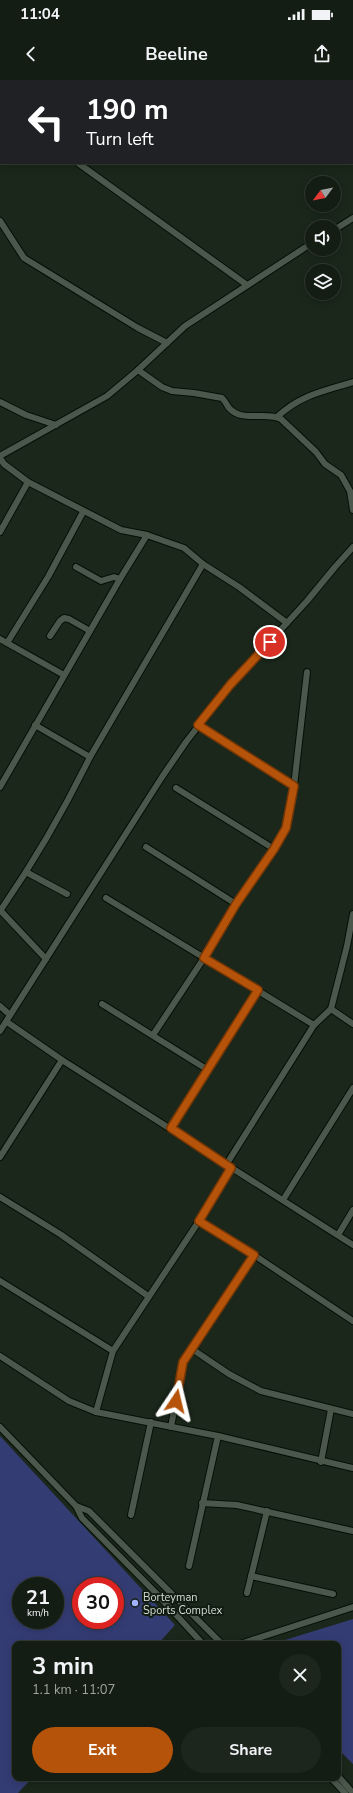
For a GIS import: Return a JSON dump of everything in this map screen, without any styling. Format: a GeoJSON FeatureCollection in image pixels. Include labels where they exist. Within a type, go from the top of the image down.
{"type":"FeatureCollection","features":[{"type":"Feature","properties":{"kind":"street"},"geometry":{"type":"LineString","coordinates":[[79,164],[247,285]]}},
{"type":"Feature","properties":{"kind":"street"},"geometry":{"type":"LineString","coordinates":[[341,226],[353,218]]}},
{"type":"Feature","properties":{"kind":"street"},"geometry":{"type":"LineString","coordinates":[[0,221],[24,258],[138,328],[167,343]]}},
{"type":"Feature","properties":{"kind":"street"},"geometry":{"type":"LineString","coordinates":[[287,623],[239,587],[202,564],[184,548],[147,535],[120,530],[28,482],[4,464],[0,457],[107,396],[138,370],[185,326],[305,248]]}},
{"type":"Feature","properties":{"kind":"street"},"geometry":{"type":"LineString","coordinates":[[138,370],[162,387],[172,391],[222,398],[230,408],[244,415],[277,417],[285,422],[316,452],[325,464],[341,475],[350,491],[353,510]]}},
{"type":"Feature","properties":{"kind":"street"},"geometry":{"type":"LineString","coordinates":[[277,417],[304,397],[353,382]]}},
{"type":"Feature","properties":{"kind":"street"},"geometry":{"type":"LineString","coordinates":[[0,402],[26,415],[56,425]]}},
{"type":"Feature","properties":{"kind":"street"},"geometry":{"type":"LineString","coordinates":[[0,532],[28,482]]}},
{"type":"Feature","properties":{"kind":"street"},"geometry":{"type":"LineString","coordinates":[[6,643],[48,577],[84,512]]}},
{"type":"Feature","properties":{"kind":"street"},"geometry":{"type":"LineString","coordinates":[[0,787],[147,535]]}},
{"type":"Feature","properties":{"kind":"street"},"geometry":{"type":"LineString","coordinates":[[0,1031],[162,777],[198,725],[230,685],[287,623],[334,567],[353,547]]}},
{"type":"Feature","properties":{"kind":"street"},"geometry":{"type":"LineString","coordinates":[[46,959],[0,910],[26,872],[74,789],[90,757],[202,564]]}},
{"type":"Feature","properties":{"kind":"street"},"geometry":{"type":"LineString","coordinates":[[76,567],[101,581],[114,576],[120,579]]}},
{"type":"Feature","properties":{"kind":"street"},"geometry":{"type":"LineString","coordinates":[[50,636],[60,621],[64,618],[69,619],[90,631]]}},
{"type":"Feature","properties":{"kind":"street"},"geometry":{"type":"LineString","coordinates":[[0,640],[64,675]]}},
{"type":"Feature","properties":{"kind":"street"},"geometry":{"type":"LineString","coordinates":[[153,1035],[204,958],[236,904],[274,849],[286,828],[294,786],[307,672]]}},
{"type":"Feature","properties":{"kind":"street"},"geometry":{"type":"LineString","coordinates":[[35,725],[90,757]]}},
{"type":"Feature","properties":{"kind":"street"},"geometry":{"type":"LineString","coordinates":[[198,725],[294,786]]}},
{"type":"Feature","properties":{"kind":"street"},"geometry":{"type":"LineString","coordinates":[[176,788],[274,849]]}},
{"type":"Feature","properties":{"kind":"street"},"geometry":{"type":"LineString","coordinates":[[146,846],[236,904]]}},
{"type":"Feature","properties":{"kind":"street"},"geometry":{"type":"LineString","coordinates":[[26,872],[67,894]]}},
{"type":"Feature","properties":{"kind":"street"},"geometry":{"type":"LineString","coordinates":[[106,898],[314,1025]]}},
{"type":"Feature","properties":{"kind":"street"},"geometry":{"type":"LineString","coordinates":[[96,1412],[113,1351],[199,1221],[229,1166],[314,1025],[330,1009],[350,948],[353,914]]}},
{"type":"Feature","properties":{"kind":"street"},"geometry":{"type":"LineString","coordinates":[[171,1128],[258,990]]}},
{"type":"Feature","properties":{"kind":"street"},"geometry":{"type":"LineString","coordinates":[[102,1004],[208,1070]]}},
{"type":"Feature","properties":{"kind":"street"},"geometry":{"type":"LineString","coordinates":[[0,1006],[10,1015]]}},
{"type":"Feature","properties":{"kind":"street"},"geometry":{"type":"LineString","coordinates":[[330,1009],[353,1024]]}},
{"type":"Feature","properties":{"kind":"street"},"geometry":{"type":"LineString","coordinates":[[7,1022],[62,1060],[353,1245]]}},
{"type":"Feature","properties":{"kind":"street"},"geometry":{"type":"LineString","coordinates":[[0,1158],[62,1060]]}},
{"type":"Feature","properties":{"kind":"street"},"geometry":{"type":"LineString","coordinates":[[283,1200],[353,1088]]}},
{"type":"Feature","properties":{"kind":"street"},"geometry":{"type":"LineString","coordinates":[[0,1197],[60,1234],[148,1296]]}},
{"type":"Feature","properties":{"kind":"street"},"geometry":{"type":"LineString","coordinates":[[338,1235],[353,1210]]}},
{"type":"Feature","properties":{"kind":"street"},"geometry":{"type":"LineString","coordinates":[[199,1221],[254,1255],[353,1321]]}},
{"type":"Feature","properties":{"kind":"street"},"geometry":{"type":"LineString","coordinates":[[171,1427],[183,1362],[254,1255]]}},
{"type":"Feature","properties":{"kind":"street"},"geometry":{"type":"LineString","coordinates":[[0,1281],[113,1351]]}},
{"type":"Feature","properties":{"kind":"street"},"geometry":{"type":"LineString","coordinates":[[192,1349],[229,1374],[261,1391],[353,1414]]}},
{"type":"Feature","properties":{"kind":"street"},"geometry":{"type":"LineString","coordinates":[[0,1356],[69,1402],[96,1412],[218,1436],[321,1462],[353,1468]]}},
{"type":"Feature","properties":{"kind":"street"},"geometry":{"type":"LineString","coordinates":[[321,1462],[331,1409]]}},
{"type":"Feature","properties":{"kind":"street"},"geometry":{"type":"LineString","coordinates":[[131,1515],[151,1422]]}},
{"type":"Feature","properties":{"kind":"street"},"geometry":{"type":"LineString","coordinates":[[0,1427],[76,1506],[82,1518],[155,1592],[200,1641]]}},
{"type":"Feature","properties":{"kind":"street"},"geometry":{"type":"LineString","coordinates":[[189,1566],[202,1502],[218,1436]]}},
{"type":"Feature","properties":{"kind":"street"},"geometry":{"type":"LineString","coordinates":[[202,1502],[236,1505],[353,1531]]}},
{"type":"Feature","properties":{"kind":"street"},"geometry":{"type":"LineString","coordinates":[[76,1506],[88,1511],[219,1641]]}},
{"type":"Feature","properties":{"kind":"street"},"geometry":{"type":"LineString","coordinates":[[247,1593],[267,1511]]}},
{"type":"Feature","properties":{"kind":"street"},"geometry":{"type":"LineString","coordinates":[[252,1576],[333,1594]]}},
{"type":"Feature","properties":{"kind":"street"},"geometry":{"type":"LineString","coordinates":[[249,1641],[353,1607]]}},
{"type":"Feature","properties":{"kind":"street"},"geometry":{"type":"LineString","coordinates":[[341,1779],[353,1793]]}},
{"type":"Feature","properties":{"kind":"street"},"geometry":{"type":"LineString","coordinates":[[335,1781],[346,1793]]}},
{"type":"Feature","properties":{"kind":"shaded area","name":"Borteyman Sports Complex"},"geometry":{"type":"Polygon","coordinates":[[[0,1436],[175,1625],[161,1641],[12,1641],[12,1781],[29,1781],[18,1793],[0,1793],[0,1436]]]}},
{"type":"Feature","properties":{"kind":"shaded area"},"geometry":{"type":"Polygon","coordinates":[[[353,1619],[353,1764],[341,1752],[341,1641],[282,1641],[353,1619]]]}},
{"type":"Feature","properties":{"kind":"place","name":"Borteyman Sports Complex"},"geometry":{"type":"Point","coordinates":[135,1603]}},
{"type":"Feature","properties":{"kind":"route"},"geometry":{"type":"LineString","coordinates":[[176,1401],[183,1362],[254,1255],[199,1221],[231,1168],[171,1128],[258,990],[204,958],[236,904],[274,849],[286,828],[294,786],[198,725],[230,685],[270,642]]}}]}
